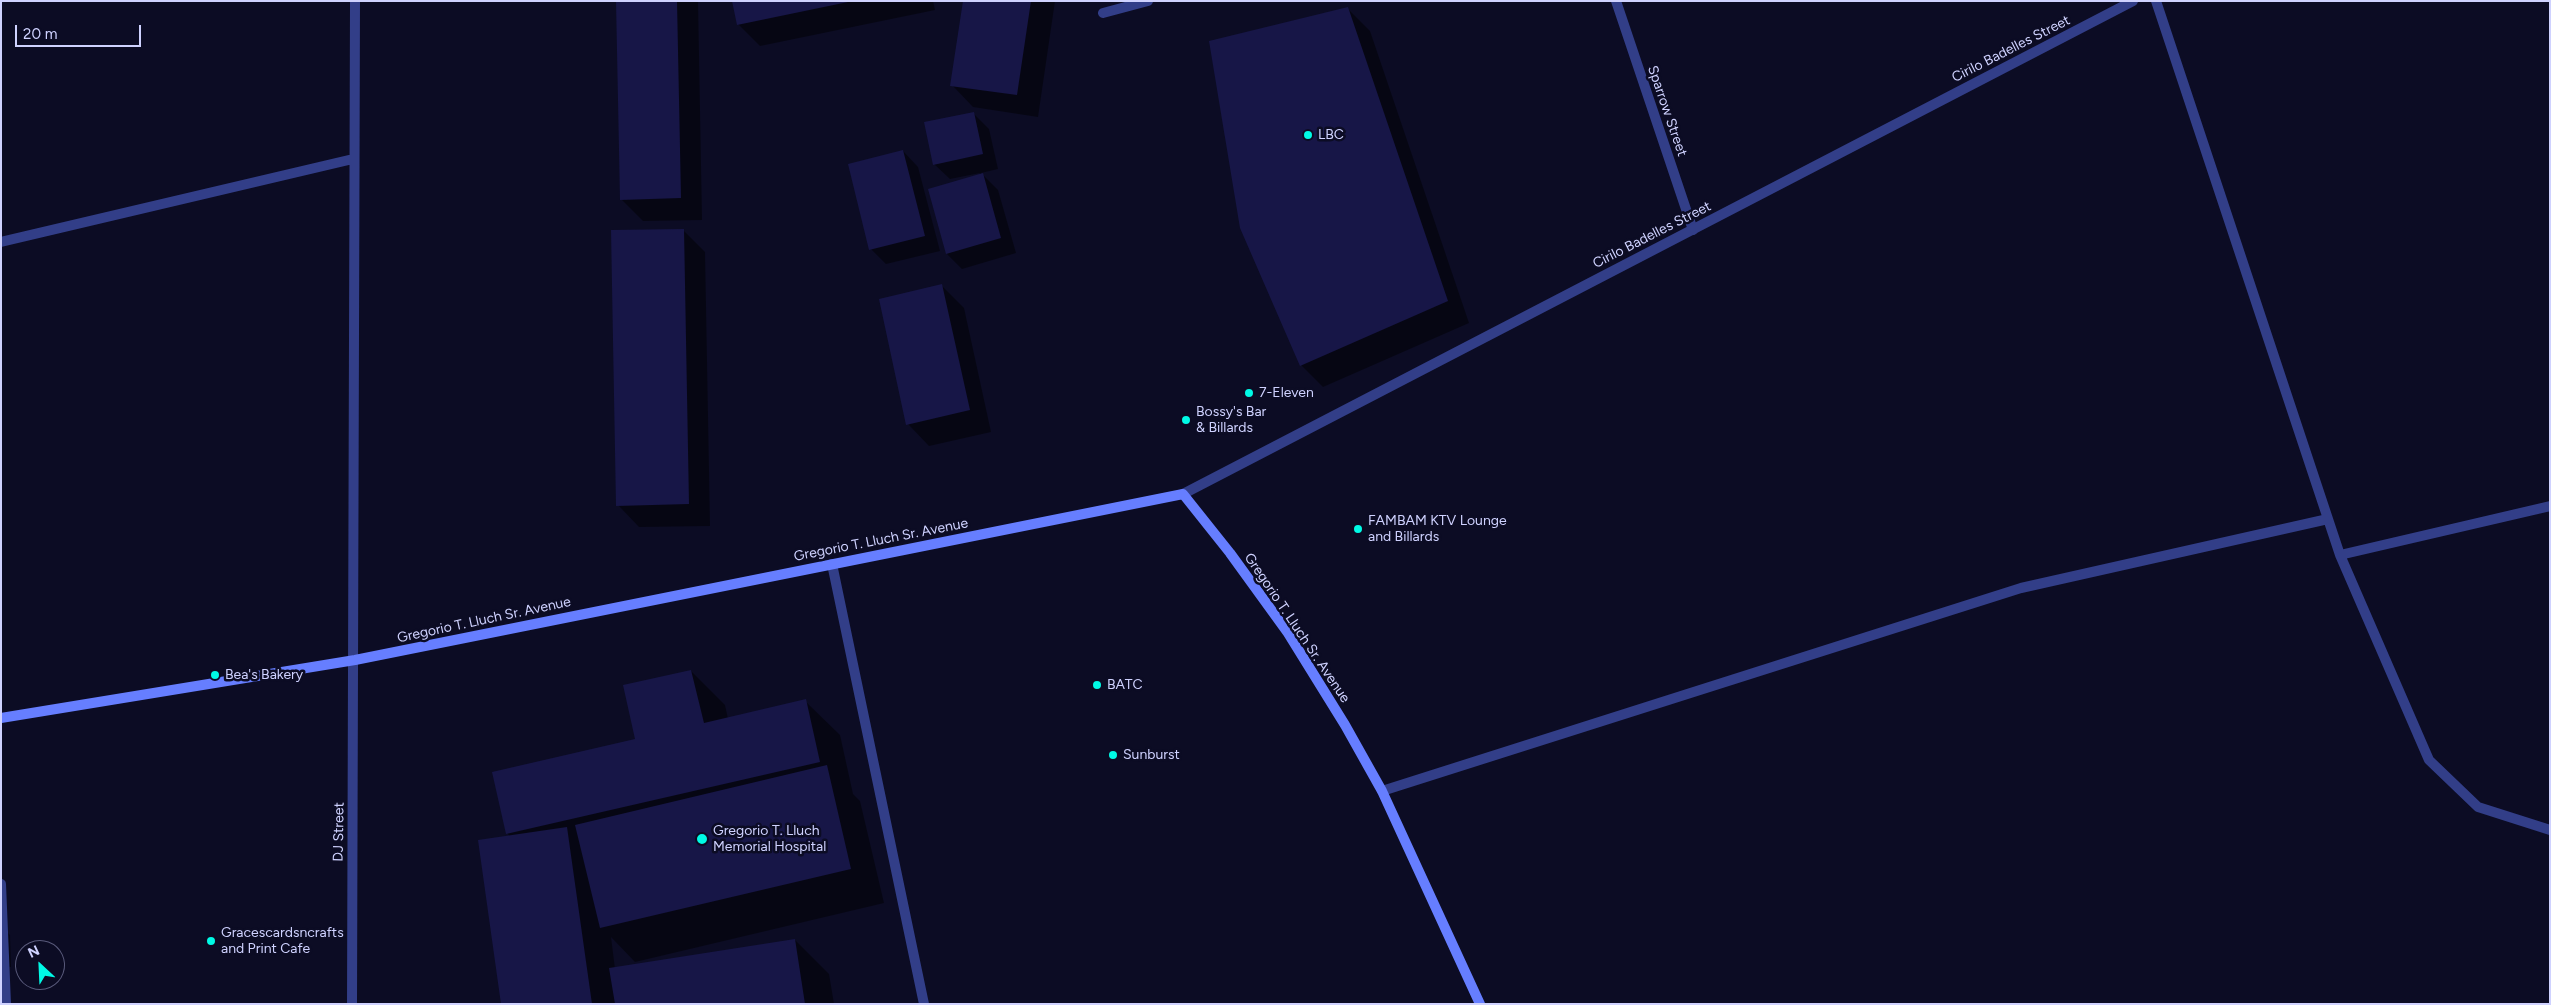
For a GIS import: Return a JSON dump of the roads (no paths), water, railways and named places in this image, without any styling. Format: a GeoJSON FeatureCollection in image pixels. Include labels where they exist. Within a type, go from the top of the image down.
{"type":"FeatureCollection","features":[{"type":"Feature","properties":{"kind":"main road","name":"Gregorio T. Lluch Sr. Avenue"},"geometry":{"type":"LineString","coordinates":[[1,718],[354,660],[1183,494],[1230,553],[1288,633],[1345,725],[1382,791],[1480,1004]]}},
{"type":"Feature","properties":{"kind":"street","name":"DJ Street"},"geometry":{"type":"LineString","coordinates":[[352,1004],[355,1]]}},
{"type":"Feature","properties":{"kind":"street"},"geometry":{"type":"LineString","coordinates":[[1103,13],[1148,1]]}},
{"type":"Feature","properties":{"kind":"street","name":"Sparrow Street"},"geometry":{"type":"LineString","coordinates":[[1616,1],[1693,230]]}},
{"type":"Feature","properties":{"kind":"street","name":"Cirilo Badelles Street"},"geometry":{"type":"LineString","coordinates":[[1183,494],[2133,1]]}},
{"type":"Feature","properties":{"kind":"street"},"geometry":{"type":"LineString","coordinates":[[2156,1],[2340,555],[2429,760],[2478,807],[2550,830]]}},
{"type":"Feature","properties":{"kind":"street"},"geometry":{"type":"LineString","coordinates":[[1,242],[354,159]]}},
{"type":"Feature","properties":{"kind":"street"},"geometry":{"type":"LineString","coordinates":[[2340,555],[2550,506]]}},
{"type":"Feature","properties":{"kind":"street"},"geometry":{"type":"LineString","coordinates":[[1382,791],[2021,588],[2328,519]]}},
{"type":"Feature","properties":{"kind":"street"},"geometry":{"type":"LineString","coordinates":[[832,564],[924,1004]]}},
{"type":"Feature","properties":{"kind":"street"},"geometry":{"type":"LineString","coordinates":[[1,884],[6,1004]]}},
{"type":"Feature","properties":{"kind":"place","name":"LBC"},"geometry":{"type":"Point","coordinates":[1308,135]}},
{"type":"Feature","properties":{"kind":"place","name":"7-Eleven"},"geometry":{"type":"Point","coordinates":[1249,393]}},
{"type":"Feature","properties":{"kind":"place","name":"Bossy's Bar & Billards"},"geometry":{"type":"Point","coordinates":[1186,420]}},
{"type":"Feature","properties":{"kind":"place","name":"FAMBAM KTV Lounge and Billards"},"geometry":{"type":"Point","coordinates":[1358,529]}},
{"type":"Feature","properties":{"kind":"place","name":"Bea's Bakery"},"geometry":{"type":"Point","coordinates":[215,675]}},
{"type":"Feature","properties":{"kind":"place","name":"BATC"},"geometry":{"type":"Point","coordinates":[1097,685]}},
{"type":"Feature","properties":{"kind":"place","name":"Sunburst"},"geometry":{"type":"Point","coordinates":[1113,755]}},
{"type":"Feature","properties":{"kind":"place","name":"Gregorio T. Lluch Memorial Hospital"},"geometry":{"type":"Point","coordinates":[702,839]}},
{"type":"Feature","properties":{"kind":"place","name":"Gracescardsncrafts and Print Cafe"},"geometry":{"type":"Point","coordinates":[211,941]}}]}
